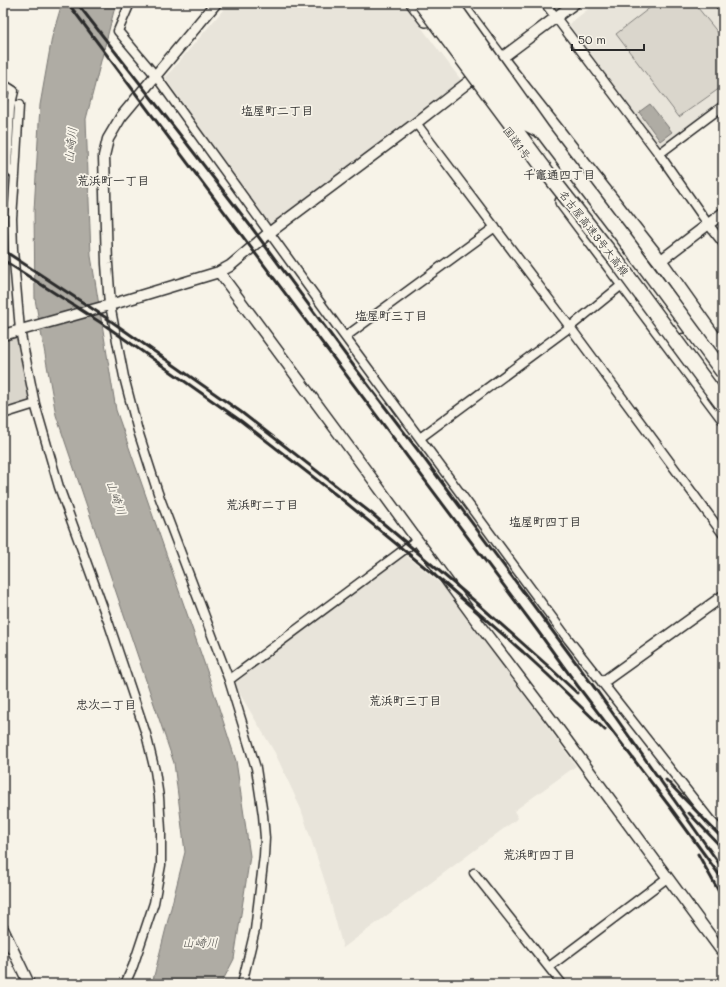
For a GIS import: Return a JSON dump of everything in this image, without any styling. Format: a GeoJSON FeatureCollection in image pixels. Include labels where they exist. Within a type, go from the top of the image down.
{"type":"FeatureCollection","features":[{"type":"Feature","properties":{"kind":"highway","name":"国道1号"},"geometry":{"type":"LineString","coordinates":[[413,3],[723,417]]}},
{"type":"Feature","properties":{"kind":"highway","name":"名古屋高速3号大高線"},"geometry":{"type":"LineString","coordinates":[[421,3],[552,179],[614,258],[723,404]]}},
{"type":"Feature","properties":{"kind":"highway"},"geometry":{"type":"LineString","coordinates":[[436,3],[524,122],[543,132]]}},
{"type":"Feature","properties":{"kind":"highway","name":"名古屋高速3号大高線"},"geometry":{"type":"LineString","coordinates":[[451,3],[543,132],[723,372]]}},
{"type":"Feature","properties":{"kind":"highway"},"geometry":{"type":"LineString","coordinates":[[459,3],[660,261],[723,350]]}},
{"type":"Feature","properties":{"kind":"highway"},"geometry":{"type":"LineString","coordinates":[[614,258],[710,373],[723,391]]}},
{"type":"Feature","properties":{"kind":"street"},"geometry":{"type":"LineString","coordinates":[[130,3],[118,31],[155,75],[345,337],[568,639],[710,820],[723,833]]}},
{"type":"Feature","properties":{"kind":"street"},"geometry":{"type":"LineString","coordinates":[[216,3],[121,117],[108,139],[104,156],[107,306],[138,431],[158,492],[229,680],[256,768],[263,816],[265,838],[264,856],[255,930],[242,984]]}},
{"type":"Feature","properties":{"kind":"street"},"geometry":{"type":"LineString","coordinates":[[545,3],[659,154],[723,243]]}},
{"type":"Feature","properties":{"kind":"street"},"geometry":{"type":"LineString","coordinates":[[3,335],[107,306],[219,272],[230,266],[269,233],[416,123],[470,80],[575,3]]}},
{"type":"Feature","properties":{"kind":"street"},"geometry":{"type":"LineString","coordinates":[[3,84],[14,91],[10,108],[7,168],[15,175]]}},
{"type":"Feature","properties":{"kind":"street"},"geometry":{"type":"LineString","coordinates":[[19,105],[12,218],[13,250],[23,329],[35,404],[59,487],[109,624],[146,734],[155,771],[159,796],[161,865],[154,903],[134,966],[125,984]]}},
{"type":"Feature","properties":{"kind":"street"},"geometry":{"type":"LineString","coordinates":[[659,154],[723,106]]}},
{"type":"Feature","properties":{"kind":"street"},"geometry":{"type":"LineString","coordinates":[[416,123],[570,327],[723,534]]}},
{"type":"Feature","properties":{"kind":"street"},"geometry":{"type":"LineString","coordinates":[[660,261],[723,213]]}},
{"type":"Feature","properties":{"kind":"street"},"geometry":{"type":"LineString","coordinates":[[345,337],[495,227]]}},
{"type":"Feature","properties":{"kind":"street"},"geometry":{"type":"LineString","coordinates":[[219,272],[723,953]]}},
{"type":"Feature","properties":{"kind":"street"},"geometry":{"type":"LineString","coordinates":[[420,438],[570,327],[623,284]]}},
{"type":"Feature","properties":{"kind":"street"},"geometry":{"type":"LineString","coordinates":[[3,414],[35,404]]}},
{"type":"Feature","properties":{"kind":"street"},"geometry":{"type":"LineString","coordinates":[[229,680],[417,540]]}},
{"type":"Feature","properties":{"kind":"street"},"geometry":{"type":"LineString","coordinates":[[603,682],[723,596]]}},
{"type":"Feature","properties":{"kind":"street"},"geometry":{"type":"LineString","coordinates":[[474,873],[562,984]]}},
{"type":"Feature","properties":{"kind":"street"},"geometry":{"type":"LineString","coordinates":[[549,967],[667,878]]}},
{"type":"Feature","properties":{"kind":"street"},"geometry":{"type":"LineString","coordinates":[[3,929],[28,984]]}},
{"type":"Feature","properties":{"kind":"street"},"geometry":{"type":"LineString","coordinates":[[719,984],[723,981]]}},
{"type":"Feature","properties":{"kind":"shaded area"},"geometry":{"type":"Polygon","coordinates":[[[229,3],[403,3],[461,80],[270,227],[165,78],[229,3]]]}},
{"type":"Feature","properties":{"kind":"shaded area"},"geometry":{"type":"Polygon","coordinates":[[[596,3],[712,3],[723,17],[723,100],[662,146],[657,145],[569,24],[596,3]]]}},
{"type":"Feature","properties":{"kind":"shaded area"},"geometry":{"type":"Polygon","coordinates":[[[656,3],[694,3],[723,39],[723,86],[679,117],[616,34],[656,3]]]}},
{"type":"Feature","properties":{"kind":"shaded area"},"geometry":{"type":"Polygon","coordinates":[[[20,330],[35,404],[3,414],[3,335],[20,330]]]}},
{"type":"Feature","properties":{"kind":"shaded area"},"geometry":{"type":"Polygon","coordinates":[[[403,553],[449,591],[576,766],[514,811],[518,818],[343,948],[326,885],[301,809],[275,753],[234,684],[403,553]]]}},
{"type":"Feature","properties":{"kind":"water","name":"山崎川"},"geometry":{"type":"Polygon","coordinates":[[[62,3],[116,3],[86,119],[91,256],[116,410],[208,674],[236,761],[250,856],[234,959],[221,984],[152,984],[185,852],[174,763],[56,415],[35,299],[34,211],[40,105],[52,37],[62,3]]]}},
{"type":"Feature","properties":{"kind":"water"},"geometry":{"type":"Polygon","coordinates":[[[650,104],[672,132],[660,141],[639,112],[650,104]]]}},
{"type":"Feature","properties":{"kind":"railway"},"geometry":{"type":"LineString","coordinates":[[68,3],[577,685],[670,807],[723,880]]}},
{"type":"Feature","properties":{"kind":"railway"},"geometry":{"type":"LineString","coordinates":[[77,3],[252,228],[420,453],[597,691],[723,869]]}},
{"type":"Feature","properties":{"kind":"railway"},"geometry":{"type":"LineString","coordinates":[[3,250],[108,319],[241,412],[371,513],[477,603],[577,693]]}},
{"type":"Feature","properties":{"kind":"railway"},"geometry":{"type":"LineString","coordinates":[[3,260],[106,326],[241,421],[344,501],[444,583],[523,652],[605,730]]}},
{"type":"Feature","properties":{"kind":"railway"},"geometry":{"type":"LineString","coordinates":[[666,780],[723,839]]}},
{"type":"Feature","properties":{"kind":"railway"},"geometry":{"type":"LineString","coordinates":[[689,813],[723,849]]}},
{"type":"Feature","properties":{"kind":"railway"},"geometry":{"type":"LineString","coordinates":[[698,854],[723,899]]}},
{"type":"Feature","properties":{"kind":"district","name":"塩屋町二丁目"},"geometry":{"type":"Point","coordinates":[277,111]}},
{"type":"Feature","properties":{"kind":"district","name":"千竈通四丁目"},"geometry":{"type":"Point","coordinates":[559,175]}},
{"type":"Feature","properties":{"kind":"district","name":"荒浜町一丁目"},"geometry":{"type":"Point","coordinates":[113,181]}},
{"type":"Feature","properties":{"kind":"district","name":"塩屋町三丁目"},"geometry":{"type":"Point","coordinates":[391,316]}},
{"type":"Feature","properties":{"kind":"district","name":"荒浜町二丁目"},"geometry":{"type":"Point","coordinates":[262,505]}},
{"type":"Feature","properties":{"kind":"district","name":"塩屋町四丁目"},"geometry":{"type":"Point","coordinates":[545,522]}},
{"type":"Feature","properties":{"kind":"district","name":"荒浜町三丁目"},"geometry":{"type":"Point","coordinates":[405,701]}},
{"type":"Feature","properties":{"kind":"district","name":"忠次二丁目"},"geometry":{"type":"Point","coordinates":[106,705]}},
{"type":"Feature","properties":{"kind":"district","name":"荒浜町四丁目"},"geometry":{"type":"Point","coordinates":[539,855]}}]}
